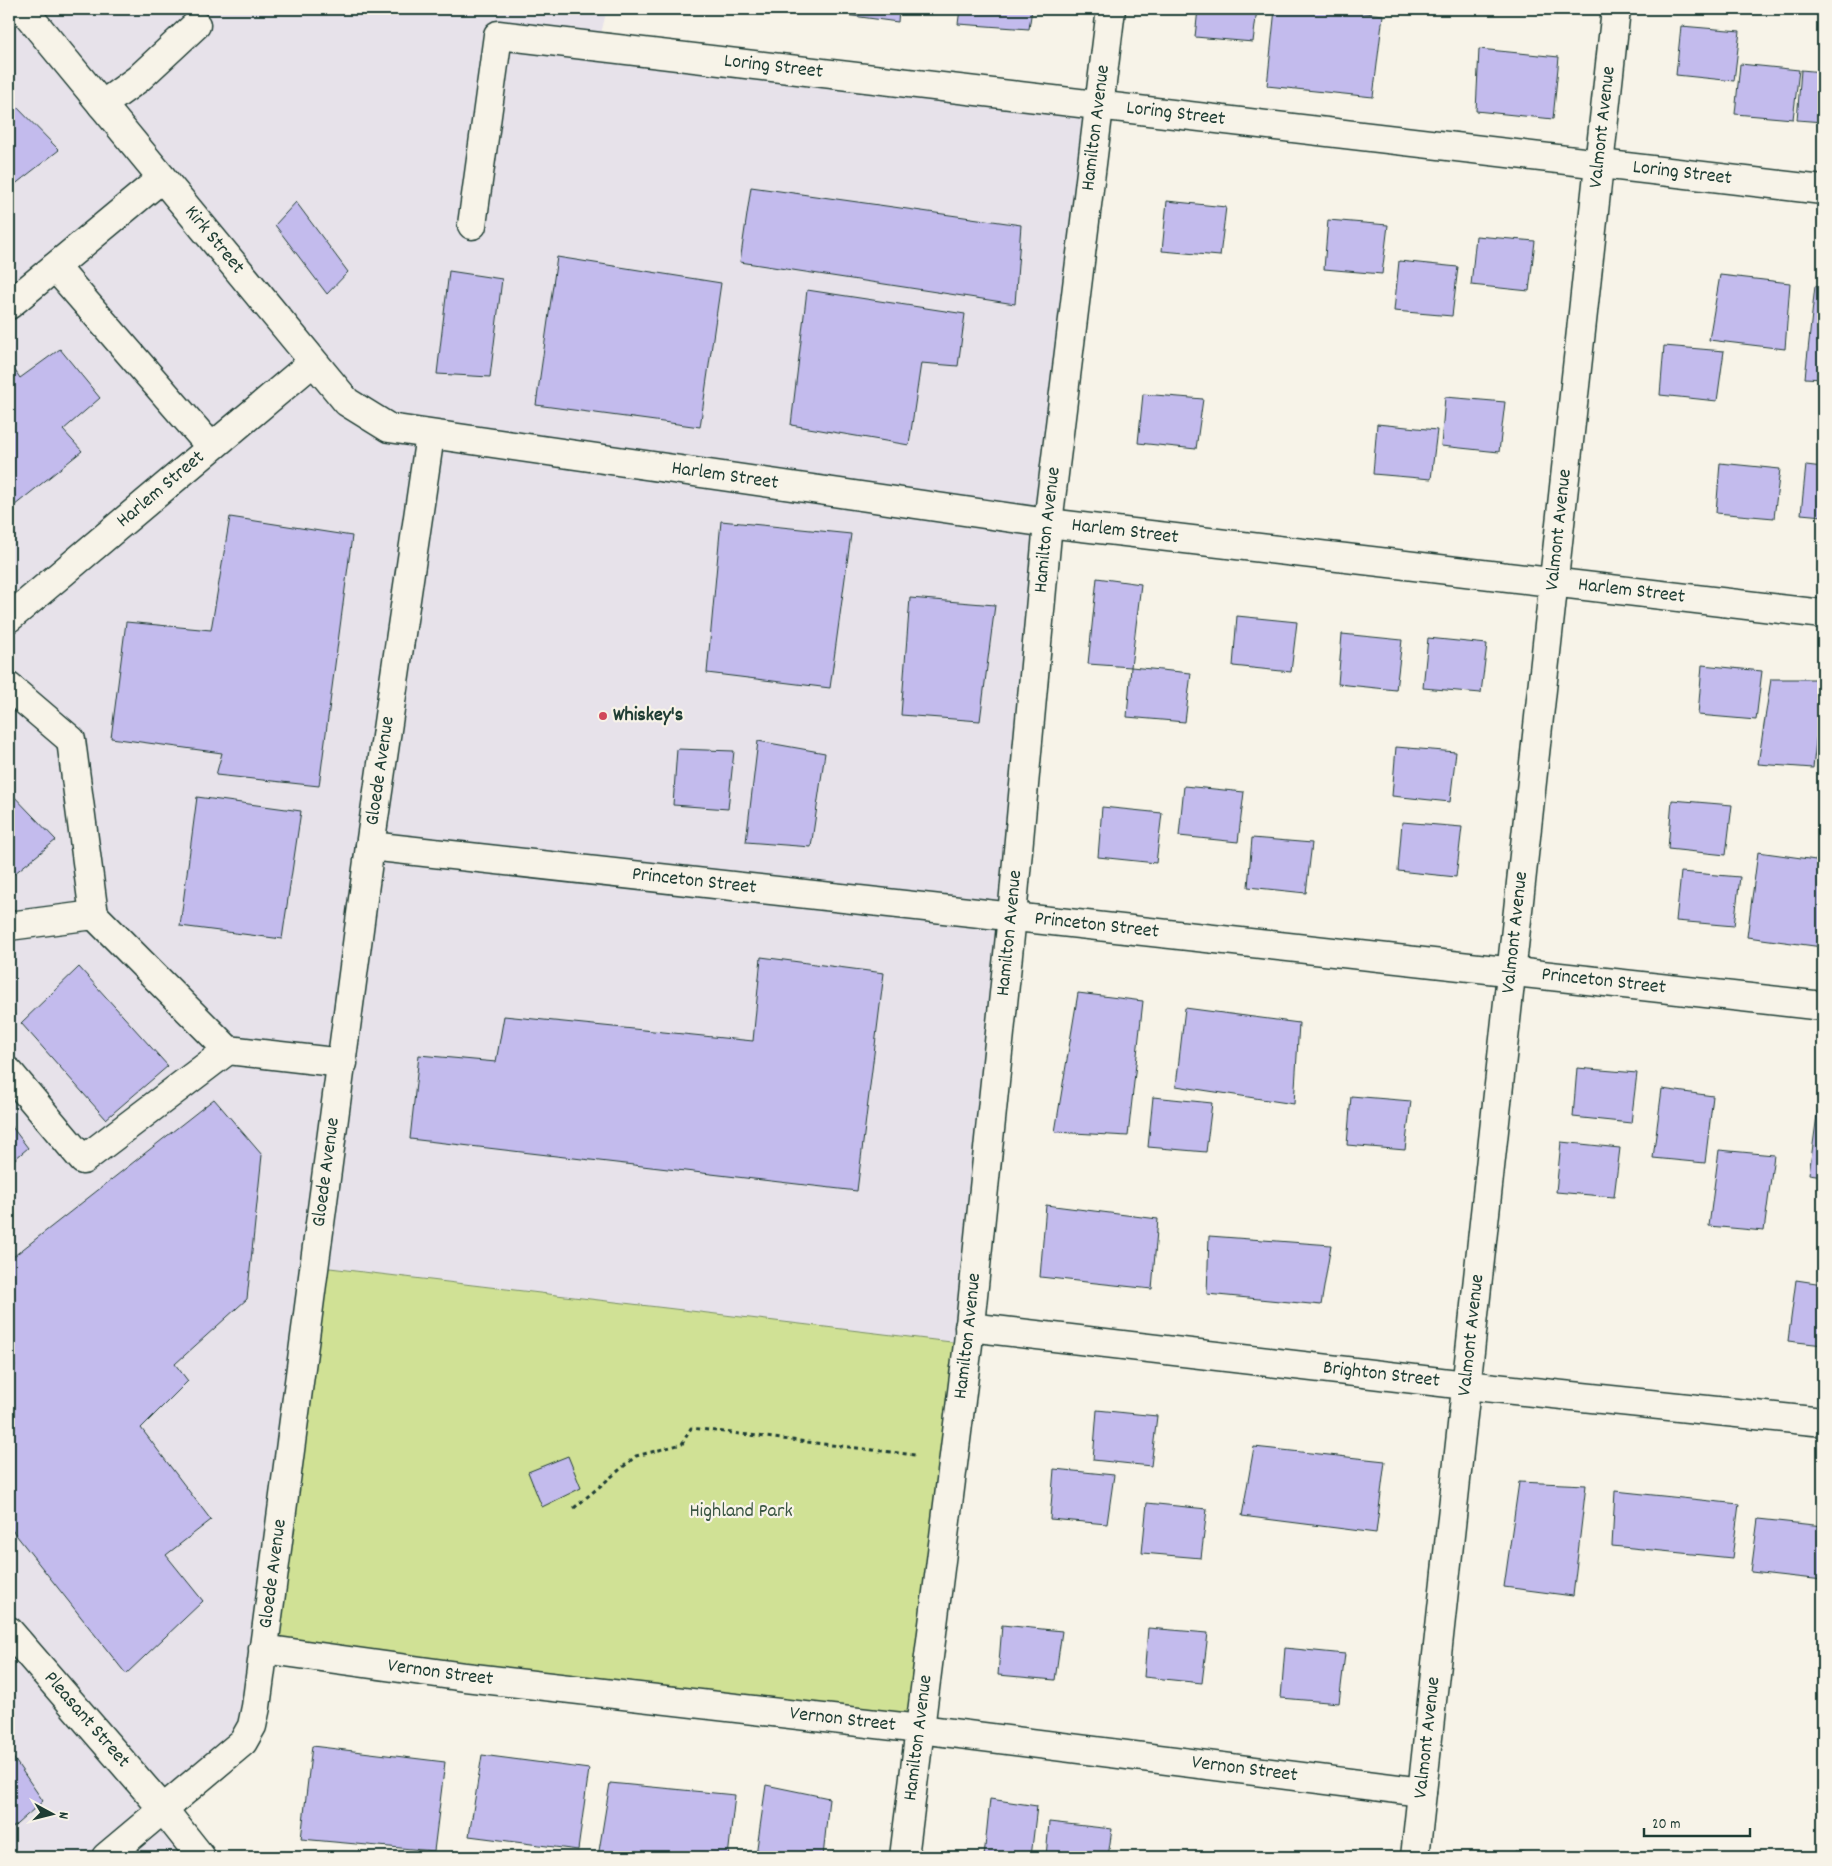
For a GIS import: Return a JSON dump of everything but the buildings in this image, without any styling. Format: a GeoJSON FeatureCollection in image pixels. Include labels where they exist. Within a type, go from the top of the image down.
{"type":"FeatureCollection","features":[{"type":"Feature","properties":{"kind":"street","name":"Kirk Street"},"geometry":{"type":"LineString","coordinates":[[23,9],[347,402],[389,428],[430,435]]}},
{"type":"Feature","properties":{"kind":"street","name":"Hamilton Avenue"},"geometry":{"type":"LineString","coordinates":[[904,1857],[968,1327],[1012,916],[1048,523],[1111,9]]}},
{"type":"Feature","properties":{"kind":"street","name":"Valmont Avenue"},"geometry":{"type":"LineString","coordinates":[[1415,1857],[1616,9]]}},
{"type":"Feature","properties":{"kind":"street"},"geometry":{"type":"LineString","coordinates":[[102,105],[138,79],[196,25]]}},
{"type":"Feature","properties":{"kind":"street","name":"Loring Street"},"geometry":{"type":"LineString","coordinates":[[472,225],[498,35],[1823,190]]}},
{"type":"Feature","properties":{"kind":"street"},"geometry":{"type":"LineString","coordinates":[[9,305],[162,178]]}},
{"type":"Feature","properties":{"kind":"street"},"geometry":{"type":"LineString","coordinates":[[56,267],[211,447]]}},
{"type":"Feature","properties":{"kind":"street","name":"Harlem Street"},"geometry":{"type":"LineString","coordinates":[[9,618],[313,362]]}},
{"type":"Feature","properties":{"kind":"street","name":"Harlem Street"},"geometry":{"type":"LineString","coordinates":[[430,435],[1048,523],[1823,614]]}},
{"type":"Feature","properties":{"kind":"street","name":"Gloede Avenue"},"geometry":{"type":"LineString","coordinates":[[162,1809],[243,1742],[252,1726],[254,1716],[313,1266],[343,1063],[370,846],[430,435]]}},
{"type":"Feature","properties":{"kind":"street"},"geometry":{"type":"LineString","coordinates":[[9,687],[71,740],[94,915],[228,1050],[343,1063]]}},
{"type":"Feature","properties":{"kind":"street","name":"Princeton Street"},"geometry":{"type":"LineString","coordinates":[[370,846],[1823,1006]]}},
{"type":"Feature","properties":{"kind":"street"},"geometry":{"type":"LineString","coordinates":[[9,926],[94,915]]}},
{"type":"Feature","properties":{"kind":"street"},"geometry":{"type":"LineString","coordinates":[[9,1072],[83,1160],[228,1050]]}},
{"type":"Feature","properties":{"kind":"street","name":"Brighton Street"},"geometry":{"type":"LineString","coordinates":[[968,1327],[1466,1385],[1823,1422]]}},
{"type":"Feature","properties":{"kind":"street","name":"Pleasant Street"},"geometry":{"type":"LineString","coordinates":[[9,1631],[162,1809]]}},
{"type":"Feature","properties":{"kind":"street","name":"Vernon Street"},"geometry":{"type":"LineString","coordinates":[[263,1649],[466,1677],[920,1729],[1422,1792]]}},
{"type":"Feature","properties":{"kind":"street"},"geometry":{"type":"LineString","coordinates":[[106,1857],[162,1809],[201,1857]]}},
{"type":"Feature","properties":{"kind":"path"},"geometry":{"type":"LineString","coordinates":[[574,1508],[636,1456],[682,1444],[691,1428],[915,1454]]}},
{"type":"Feature","properties":{"kind":"shaded area"},"geometry":{"type":"Polygon","coordinates":[[[9,9],[607,9],[598,46],[1099,105],[968,1344],[314,1266],[248,1733],[163,1809],[201,1857],[9,1857],[9,9]]]}},
{"type":"Feature","properties":{"kind":"green space","name":"Highland Park"},"geometry":{"type":"Polygon","coordinates":[[[313,1266],[968,1344],[920,1729],[263,1649],[313,1266]]]}},
{"type":"Feature","properties":{"kind":"place","name":"Whiskey's"},"geometry":{"type":"Point","coordinates":[603,716]}}]}
